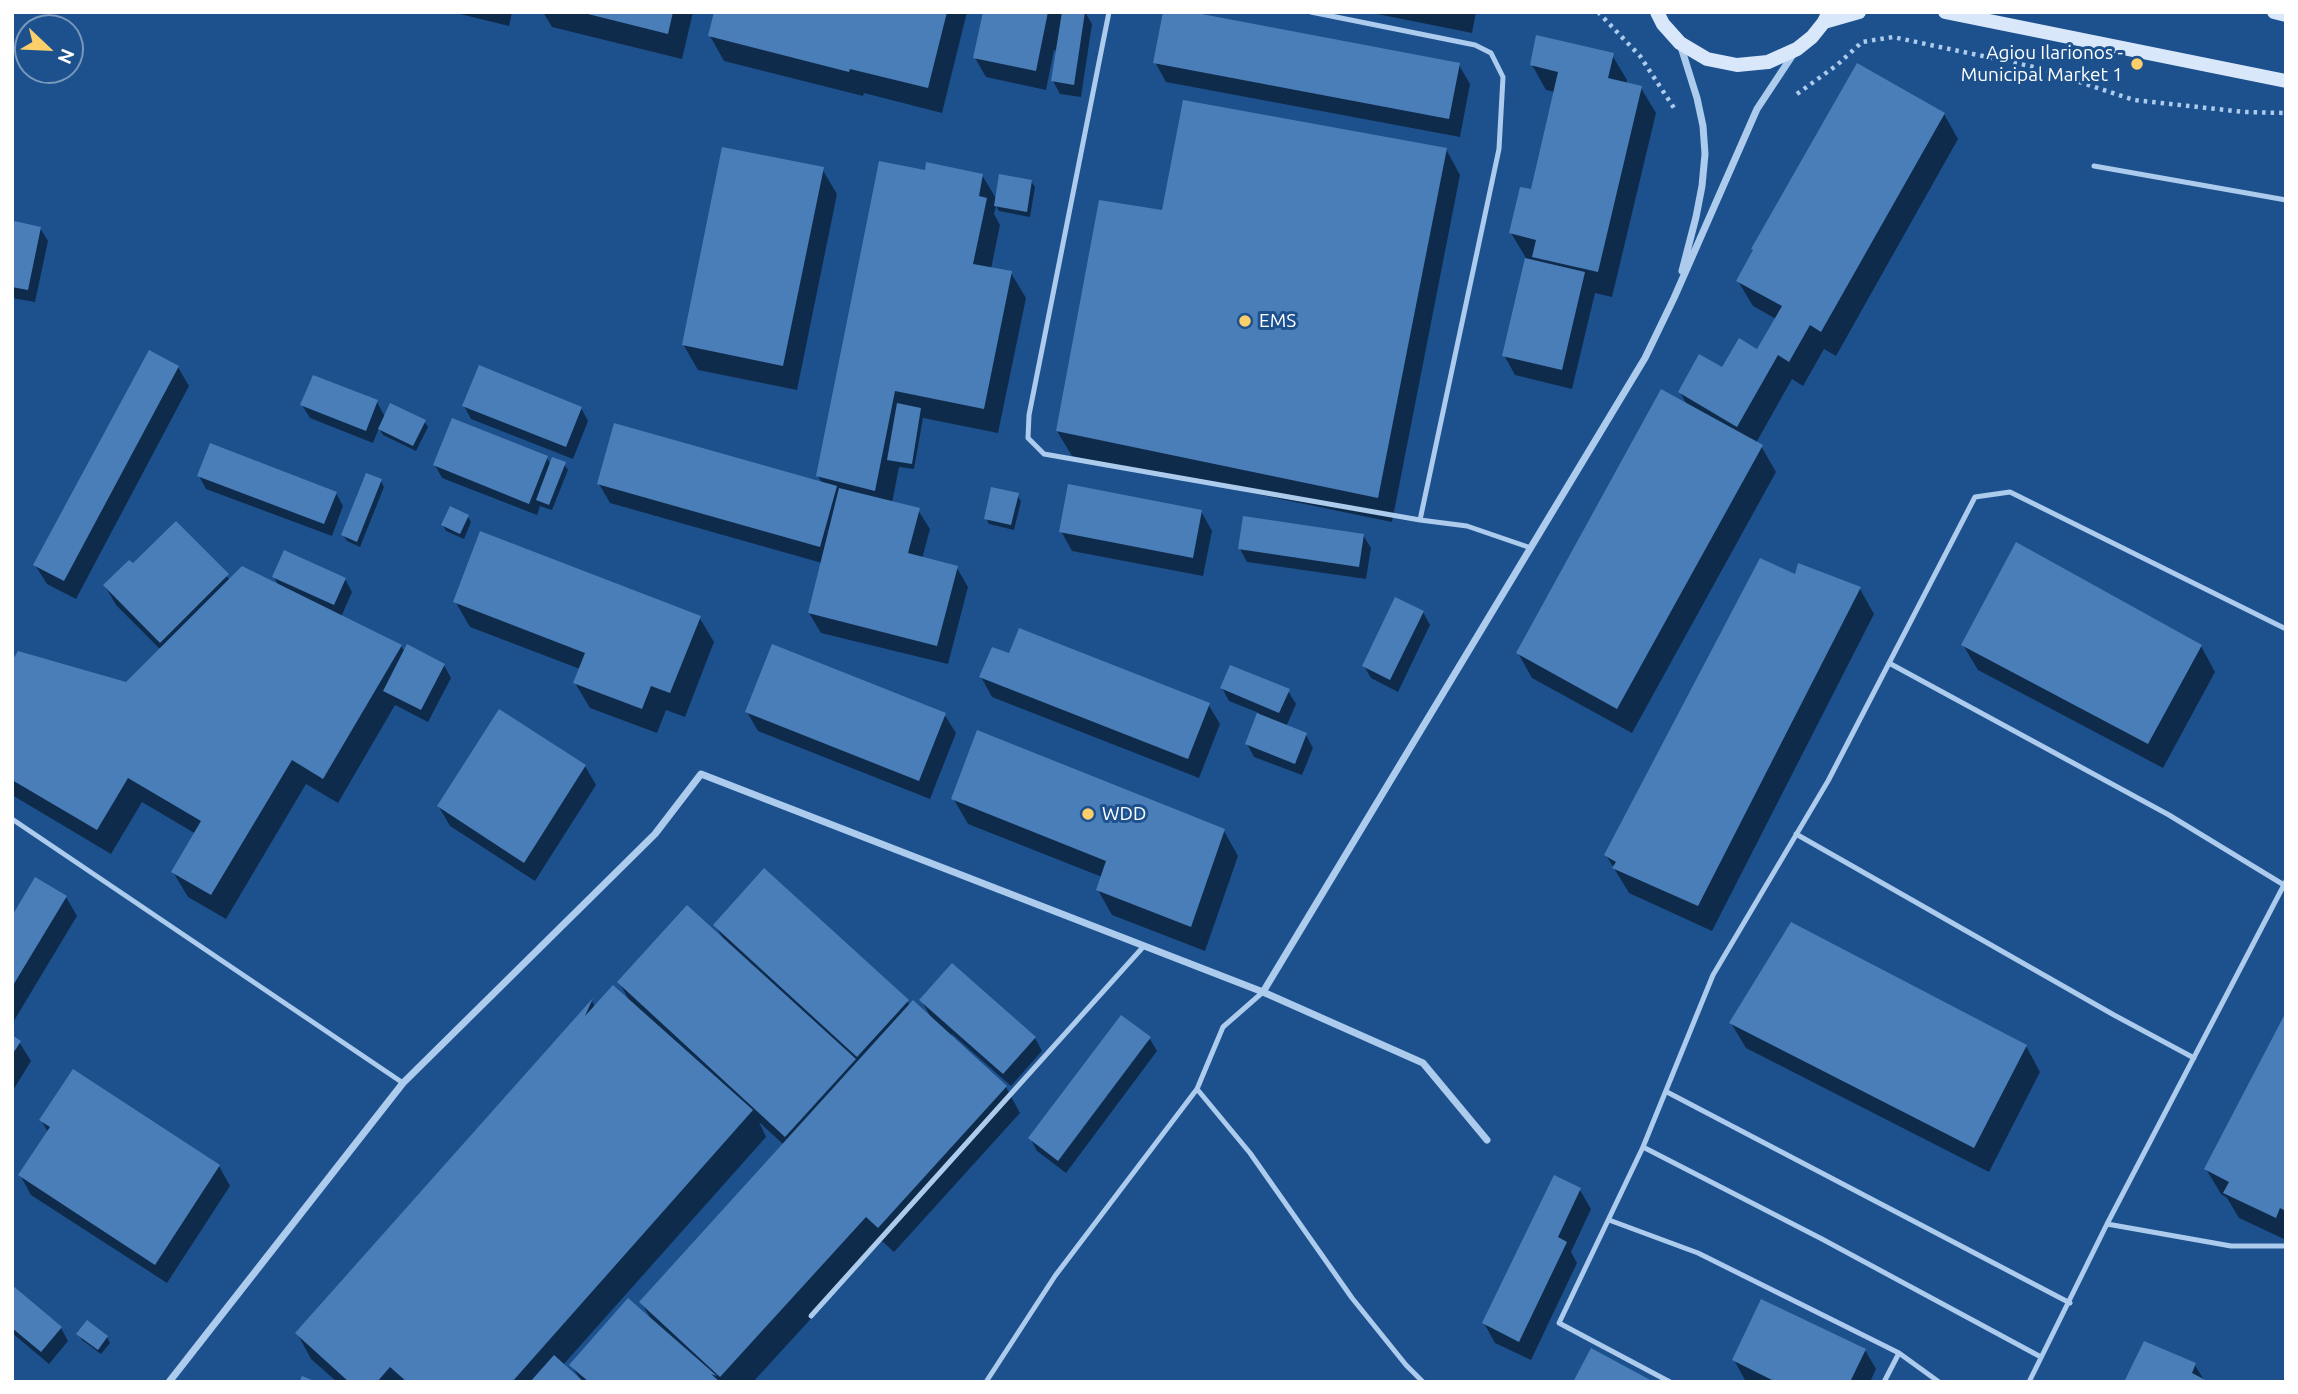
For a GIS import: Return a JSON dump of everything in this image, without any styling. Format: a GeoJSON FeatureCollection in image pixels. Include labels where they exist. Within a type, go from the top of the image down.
{"type":"FeatureCollection","features":[{"type":"Feature","properties":{"kind":"main road"},"geometry":{"type":"LineString","coordinates":[[1648,12],[1660,18],[1680,43],[1707,59],[1737,65],[1768,62],[1797,49],[1812,37],[1826,17],[1859,12]]}},
{"type":"Feature","properties":{"kind":"main road"},"geometry":{"type":"LineString","coordinates":[[1945,12],[2286,80]]}},
{"type":"Feature","properties":{"kind":"main road"},"geometry":{"type":"LineString","coordinates":[[2274,12],[2286,15]]}},
{"type":"Feature","properties":{"kind":"street"},"geometry":{"type":"LineString","coordinates":[[1674,299],[1696,217],[1705,154],[1703,126],[1695,88],[1680,43]]}},
{"type":"Feature","properties":{"kind":"street"},"geometry":{"type":"LineString","coordinates":[[1263,992],[1645,358],[1674,299],[1757,109],[1797,49]]}},
{"type":"Feature","properties":{"kind":"street"},"geometry":{"type":"LineString","coordinates":[[169,1382],[404,1083],[655,834],[701,774],[1263,992],[1423,1063],[1487,1140]]}},
{"type":"Feature","properties":{"kind":"lane"},"geometry":{"type":"LineString","coordinates":[[1109,12],[1029,415],[1028,438],[1044,454],[1467,526],[1531,548]]}},
{"type":"Feature","properties":{"kind":"lane"},"geometry":{"type":"LineString","coordinates":[[1311,12],[1475,45],[1491,53],[1503,77],[1499,149],[1420,520]]}},
{"type":"Feature","properties":{"kind":"lane"},"geometry":{"type":"LineString","coordinates":[[2094,166],[2286,200]]}},
{"type":"Feature","properties":{"kind":"lane"},"geometry":{"type":"LineString","coordinates":[[1670,1382],[1559,1323],[1643,1147],[1713,975],[1828,781],[1975,498],[2010,492],[2286,629]]}},
{"type":"Feature","properties":{"kind":"lane"},"geometry":{"type":"LineString","coordinates":[[1889,663],[2169,815],[2285,883],[2029,1382]]}},
{"type":"Feature","properties":{"kind":"lane"},"geometry":{"type":"LineString","coordinates":[[12,818],[404,1083]]}},
{"type":"Feature","properties":{"kind":"lane"},"geometry":{"type":"LineString","coordinates":[[1796,834],[2194,1058]]}},
{"type":"Feature","properties":{"kind":"lane"},"geometry":{"type":"LineString","coordinates":[[811,1316],[1144,946]]}},
{"type":"Feature","properties":{"kind":"lane"},"geometry":{"type":"LineString","coordinates":[[986,1382],[1055,1276],[1197,1088],[1223,1027],[1263,992]]}},
{"type":"Feature","properties":{"kind":"lane"},"geometry":{"type":"LineString","coordinates":[[1197,1088],[1250,1153],[1352,1298],[1423,1382]]}},
{"type":"Feature","properties":{"kind":"lane"},"geometry":{"type":"LineString","coordinates":[[1667,1091],[2070,1303]]}},
{"type":"Feature","properties":{"kind":"lane"},"geometry":{"type":"LineString","coordinates":[[1643,1147],[1822,1239],[2041,1357]]}},
{"type":"Feature","properties":{"kind":"lane"},"geometry":{"type":"LineString","coordinates":[[1609,1220],[1698,1252],[1899,1353],[1939,1382]]}},
{"type":"Feature","properties":{"kind":"lane"},"geometry":{"type":"LineString","coordinates":[[2108,1224],[2231,1246],[2286,1246]]}},
{"type":"Feature","properties":{"kind":"lane"},"geometry":{"type":"LineString","coordinates":[[1884,1382],[1899,1353]]}},
{"type":"Feature","properties":{"kind":"path"},"geometry":{"type":"LineString","coordinates":[[1598,12],[1640,56],[1681,119],[1703,126]]}},
{"type":"Feature","properties":{"kind":"path"},"geometry":{"type":"LineString","coordinates":[[1789,102],[1862,42],[1893,37],[2034,67],[2134,100],[2286,113]]}},
{"type":"Feature","properties":{"kind":"building"},"geometry":{"type":"Polygon","coordinates":[[[580,12],[673,12],[668,34],[580,12]]]}},
{"type":"Feature","properties":{"kind":"building"},"geometry":{"type":"Polygon","coordinates":[[[714,12],[947,12],[928,88],[850,69],[849,72],[708,36],[714,12]]]}},
{"type":"Feature","properties":{"kind":"building"},"geometry":{"type":"Polygon","coordinates":[[[983,12],[1048,12],[1036,71],[973,58],[983,12]]]}},
{"type":"Feature","properties":{"kind":"building"},"geometry":{"type":"Polygon","coordinates":[[[1062,12],[1085,12],[1074,85],[1051,81],[1062,12]]]}},
{"type":"Feature","properties":{"kind":"building"},"geometry":{"type":"Polygon","coordinates":[[[1163,12],[1191,12],[1460,63],[1449,119],[1153,63],[1163,12]]]}},
{"type":"Feature","properties":{"kind":"building"},"geometry":{"type":"Polygon","coordinates":[[[1536,35],[1614,53],[1608,78],[1642,86],[1598,272],[1532,257],[1536,240],[1509,233],[1520,187],[1531,189],[1558,72],[1530,65],[1536,35]]]}},
{"type":"Feature","properties":{"kind":"building"},"geometry":{"type":"Polygon","coordinates":[[[1857,63],[1945,113],[1821,332],[1810,325],[1789,362],[1778,355],[1737,427],[1678,392],[1699,354],[1722,367],[1739,338],[1757,349],[1782,306],[1736,281],[1753,250],[1751,249],[1857,63]]]}},
{"type":"Feature","properties":{"kind":"building","name":"EMS"},"geometry":{"type":"Polygon","coordinates":[[[1183,100],[1447,148],[1378,498],[1056,431],[1099,200],[1162,210],[1183,100]]]}},
{"type":"Feature","properties":{"kind":"building"},"geometry":{"type":"Polygon","coordinates":[[[722,147],[824,167],[783,366],[682,345],[722,147]]]}},
{"type":"Feature","properties":{"kind":"building"},"geometry":{"type":"Polygon","coordinates":[[[879,161],[925,170],[926,162],[983,174],[979,196],[987,198],[973,264],[1012,271],[984,409],[895,391],[875,491],[816,476],[879,161]]]}},
{"type":"Feature","properties":{"kind":"building"},"geometry":{"type":"Polygon","coordinates":[[[999,174],[1032,180],[1027,212],[994,206],[999,174]]]}},
{"type":"Feature","properties":{"kind":"building"},"geometry":{"type":"Polygon","coordinates":[[[14,221],[41,227],[28,290],[12,287],[14,221]]]}},
{"type":"Feature","properties":{"kind":"building"},"geometry":{"type":"Polygon","coordinates":[[[1525,258],[1585,272],[1562,370],[1502,356],[1525,258]]]}},
{"type":"Feature","properties":{"kind":"building"},"geometry":{"type":"Polygon","coordinates":[[[149,350],[179,366],[64,581],[33,565],[149,350]]]}},
{"type":"Feature","properties":{"kind":"building"},"geometry":{"type":"Polygon","coordinates":[[[479,365],[582,407],[566,447],[462,406],[479,365]]]}},
{"type":"Feature","properties":{"kind":"building"},"geometry":{"type":"Polygon","coordinates":[[[313,375],[378,400],[366,431],[300,405],[313,375]]]}},
{"type":"Feature","properties":{"kind":"building"},"geometry":{"type":"Polygon","coordinates":[[[1661,389],[1763,445],[1617,709],[1516,653],[1661,389]]]}},
{"type":"Feature","properties":{"kind":"building"},"geometry":{"type":"Polygon","coordinates":[[[390,403],[426,420],[413,446],[378,429],[390,403]]]}},
{"type":"Feature","properties":{"kind":"building"},"geometry":{"type":"Polygon","coordinates":[[[897,403],[921,408],[912,464],[887,460],[897,403]]]}},
{"type":"Feature","properties":{"kind":"building"},"geometry":{"type":"Polygon","coordinates":[[[452,418],[548,456],[529,504],[433,465],[452,418]]]}},
{"type":"Feature","properties":{"kind":"building"},"geometry":{"type":"Polygon","coordinates":[[[614,423],[837,486],[820,547],[597,484],[614,423]]]}},
{"type":"Feature","properties":{"kind":"building"},"geometry":{"type":"Polygon","coordinates":[[[210,443],[337,492],[324,524],[197,476],[210,443]]]}},
{"type":"Feature","properties":{"kind":"building"},"geometry":{"type":"Polygon","coordinates":[[[552,457],[566,462],[549,505],[536,500],[552,457]]]}},
{"type":"Feature","properties":{"kind":"building"},"geometry":{"type":"Polygon","coordinates":[[[366,473],[382,479],[357,542],[341,535],[366,473]]]}},
{"type":"Feature","properties":{"kind":"building"},"geometry":{"type":"Polygon","coordinates":[[[1068,484],[1202,510],[1193,558],[1059,532],[1068,484]]]}},
{"type":"Feature","properties":{"kind":"building"},"geometry":{"type":"Polygon","coordinates":[[[991,487],[1019,493],[1011,525],[984,519],[991,487]]]}},
{"type":"Feature","properties":{"kind":"building"},"geometry":{"type":"Polygon","coordinates":[[[839,488],[920,508],[908,553],[958,566],[937,646],[808,613],[839,488]]]}},
{"type":"Feature","properties":{"kind":"building"},"geometry":{"type":"Polygon","coordinates":[[[450,506],[469,515],[460,534],[441,525],[450,506]]]}},
{"type":"Feature","properties":{"kind":"building"},"geometry":{"type":"Polygon","coordinates":[[[1243,516],[1364,534],[1359,567],[1238,549],[1243,516]]]}},
{"type":"Feature","properties":{"kind":"building"},"geometry":{"type":"Polygon","coordinates":[[[176,521],[229,574],[160,643],[103,585],[129,560],[133,563],[176,521]]]}},
{"type":"Feature","properties":{"kind":"building"},"geometry":{"type":"Polygon","coordinates":[[[480,531],[701,616],[670,693],[651,686],[642,709],[573,683],[585,653],[453,602],[480,531]]]}},
{"type":"Feature","properties":{"kind":"building"},"geometry":{"type":"Polygon","coordinates":[[[2016,542],[2202,645],[2148,744],[1961,645],[2016,542]]]}},
{"type":"Feature","properties":{"kind":"building"},"geometry":{"type":"Polygon","coordinates":[[[284,550],[346,578],[334,605],[272,577],[284,550]]]}},
{"type":"Feature","properties":{"kind":"building"},"geometry":{"type":"Polygon","coordinates":[[[1760,558],[1795,574],[1798,563],[1861,587],[1698,906],[1612,868],[1616,862],[1604,855],[1760,558]]]}},
{"type":"Feature","properties":{"kind":"building"},"geometry":{"type":"Polygon","coordinates":[[[242,566],[402,645],[323,779],[292,760],[211,895],[171,872],[201,821],[128,778],[97,830],[12,780],[12,661],[18,651],[126,682],[242,566]]]}},
{"type":"Feature","properties":{"kind":"building"},"geometry":{"type":"Polygon","coordinates":[[[1395,597],[1424,611],[1390,680],[1362,666],[1395,597]]]}},
{"type":"Feature","properties":{"kind":"building"},"geometry":{"type":"Polygon","coordinates":[[[1019,628],[1210,703],[1188,759],[979,677],[992,647],[1009,653],[1019,628]]]}},
{"type":"Feature","properties":{"kind":"building"},"geometry":{"type":"Polygon","coordinates":[[[407,644],[445,664],[421,710],[383,691],[407,644]]]}},
{"type":"Feature","properties":{"kind":"building"},"geometry":{"type":"Polygon","coordinates":[[[772,644],[946,713],[919,781],[745,712],[772,644]]]}},
{"type":"Feature","properties":{"kind":"building"},"geometry":{"type":"Polygon","coordinates":[[[1230,665],[1290,689],[1279,713],[1220,688],[1230,665]]]}},
{"type":"Feature","properties":{"kind":"building"},"geometry":{"type":"Polygon","coordinates":[[[499,709],[586,765],[524,863],[437,806],[499,709]]]}},
{"type":"Feature","properties":{"kind":"building"},"geometry":{"type":"Polygon","coordinates":[[[1257,713],[1307,733],[1295,764],[1245,744],[1257,713]]]}},
{"type":"Feature","properties":{"kind":"building","name":"WDD"},"geometry":{"type":"Polygon","coordinates":[[[977,730],[1225,829],[1191,927],[1096,890],[1106,861],[951,799],[977,730]]]}},
{"type":"Feature","properties":{"kind":"building"},"geometry":{"type":"Polygon","coordinates":[[[764,868],[909,1000],[857,1057],[713,925],[764,868]]]}},
{"type":"Feature","properties":{"kind":"building"},"geometry":{"type":"Polygon","coordinates":[[[35,877],[67,896],[12,987],[12,916],[35,877]]]}},
{"type":"Feature","properties":{"kind":"building"},"geometry":{"type":"Polygon","coordinates":[[[687,905],[856,1059],[785,1137],[617,982],[687,905]]]}},
{"type":"Feature","properties":{"kind":"building"},"geometry":{"type":"Polygon","coordinates":[[[1791,922],[2027,1045],[1974,1148],[1729,1023],[1791,922]]]}},
{"type":"Feature","properties":{"kind":"building"},"geometry":{"type":"Polygon","coordinates":[[[952,963],[1036,1037],[1003,1074],[919,1000],[952,963]]]}},
{"type":"Feature","properties":{"kind":"building"},"geometry":{"type":"Polygon","coordinates":[[[613,985],[753,1110],[512,1382],[407,1382],[390,1367],[377,1382],[349,1382],[295,1333],[593,998],[585,1016],[613,985]]]}},
{"type":"Feature","properties":{"kind":"building"},"geometry":{"type":"Polygon","coordinates":[[[913,1000],[1007,1086],[878,1228],[866,1217],[720,1377],[639,1302],[913,1000]]]}},
{"type":"Feature","properties":{"kind":"building"},"geometry":{"type":"Polygon","coordinates":[[[2286,1012],[2286,1211],[2280,1208],[2276,1218],[2223,1193],[2229,1182],[2204,1169],[2286,1012]]]}},
{"type":"Feature","properties":{"kind":"building"},"geometry":{"type":"Polygon","coordinates":[[[1121,1015],[1151,1037],[1058,1161],[1028,1138],[1121,1015]]]}},
{"type":"Feature","properties":{"kind":"building"},"geometry":{"type":"Polygon","coordinates":[[[12,1035],[21,1041],[12,1055],[12,1035]]]}},
{"type":"Feature","properties":{"kind":"building"},"geometry":{"type":"Polygon","coordinates":[[[73,1069],[220,1165],[155,1265],[18,1175],[50,1127],[39,1120],[73,1069]]]}},
{"type":"Feature","properties":{"kind":"building"},"geometry":{"type":"Polygon","coordinates":[[[1554,1175],[1581,1188],[1558,1237],[1567,1242],[1519,1342],[1482,1323],[1554,1175]]]}},
{"type":"Feature","properties":{"kind":"building"},"geometry":{"type":"Polygon","coordinates":[[[12,1285],[62,1327],[41,1352],[12,1328],[12,1285]]]}},
{"type":"Feature","properties":{"kind":"building"},"geometry":{"type":"Polygon","coordinates":[[[628,1298],[717,1376],[711,1374],[720,1382],[589,1382],[569,1365],[628,1298]]]}},
{"type":"Feature","properties":{"kind":"building"},"geometry":{"type":"Polygon","coordinates":[[[1761,1299],[1866,1349],[1850,1382],[1776,1382],[1732,1360],[1761,1299]]]}},
{"type":"Feature","properties":{"kind":"building"},"geometry":{"type":"Polygon","coordinates":[[[87,1320],[108,1336],[98,1350],[76,1334],[87,1320]]]}},
{"type":"Feature","properties":{"kind":"building"},"geometry":{"type":"Polygon","coordinates":[[[2144,1341],[2196,1363],[2192,1373],[2209,1382],[2124,1382],[2144,1341]]]}},
{"type":"Feature","properties":{"kind":"building"},"geometry":{"type":"Polygon","coordinates":[[[1591,1348],[1654,1382],[1573,1382],[1591,1348]]]}},
{"type":"Feature","properties":{"kind":"building"},"geometry":{"type":"Polygon","coordinates":[[[554,1355],[584,1382],[530,1382],[554,1355]]]}},
{"type":"Feature","properties":{"kind":"building"},"geometry":{"type":"Polygon","coordinates":[[[302,1376],[317,1382],[299,1382],[302,1376]]]}},
{"type":"Feature","properties":{"kind":"place","name":"Agiou Ilarionos - Municipal Market 1"},"geometry":{"type":"Point","coordinates":[2137,64]}},
{"type":"Feature","properties":{"kind":"place","name":"EMS"},"geometry":{"type":"Point","coordinates":[1245,321]}},
{"type":"Feature","properties":{"kind":"place","name":"WDD"},"geometry":{"type":"Point","coordinates":[1088,814]}}]}
